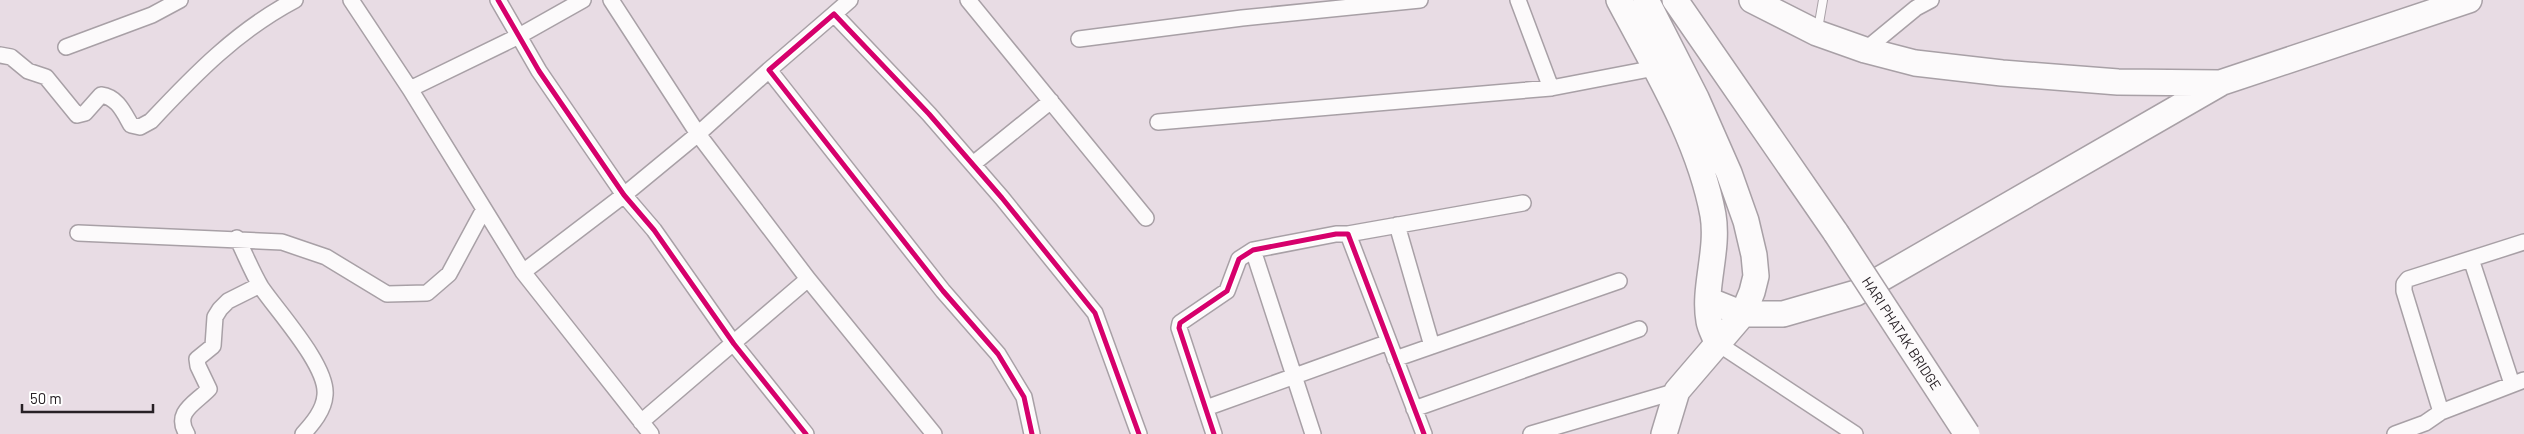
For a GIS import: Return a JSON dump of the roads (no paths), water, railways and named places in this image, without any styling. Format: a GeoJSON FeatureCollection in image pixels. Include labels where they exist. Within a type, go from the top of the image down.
{"type":"FeatureCollection","features":[{"type":"Feature","properties":{"kind":"main road"},"geometry":{"type":"LineString","coordinates":[[1619,0],[1655,68],[1694,152],[1713,216],[1712,275],[1708,300],[1709,322],[1717,342]]}},
{"type":"Feature","properties":{"kind":"main road"},"geometry":{"type":"LineString","coordinates":[[1646,0],[1696,98],[1729,173],[1746,221],[1754,255],[1756,276],[1743,314],[1717,342],[1677,391],[1664,434]]}},
{"type":"Feature","properties":{"kind":"main road","name":"HARI PHATAK BRIDGE"},"geometry":{"type":"LineString","coordinates":[[1675,0],[1836,233],[1967,434]]}},
{"type":"Feature","properties":{"kind":"main road"},"geometry":{"type":"LineString","coordinates":[[1708,300],[1743,314],[1783,314],[1856,293],[2220,83],[2468,0]]}},
{"type":"Feature","properties":{"kind":"main road"},"geometry":{"type":"LineString","coordinates":[[1758,2],[1817,33],[1865,50],[1916,63],[2002,73],[2118,82],[2220,83]]}},
{"type":"Feature","properties":{"kind":"street"},"geometry":{"type":"LineString","coordinates":[[66,47],[152,15],[180,0]]}},
{"type":"Feature","properties":{"kind":"street"},"geometry":{"type":"LineString","coordinates":[[0,55],[12,57],[28,71],[46,77],[76,115],[85,113],[101,95],[110,96],[119,105],[131,125],[140,127],[150,121],[225,45],[270,13],[295,0]]}},
{"type":"Feature","properties":{"kind":"street"},"geometry":{"type":"LineString","coordinates":[[351,0],[410,89],[523,272],[651,434]]}},
{"type":"Feature","properties":{"kind":"street"},"geometry":{"type":"LineString","coordinates":[[498,0],[539,71],[624,195],[654,230],[734,344],[806,434]]}},
{"type":"Feature","properties":{"kind":"street"},"geometry":{"type":"LineString","coordinates":[[410,89],[519,36],[583,0]]}},
{"type":"Feature","properties":{"kind":"street"},"geometry":{"type":"LineString","coordinates":[[611,0],[698,134],[808,278],[934,434]]}},
{"type":"Feature","properties":{"kind":"street"},"geometry":{"type":"LineString","coordinates":[[523,272],[624,195],[698,134],[850,0]]}},
{"type":"Feature","properties":{"kind":"street"},"geometry":{"type":"LineString","coordinates":[[968,0],[1146,218]]}},
{"type":"Feature","properties":{"kind":"street"},"geometry":{"type":"LineString","coordinates":[[1079,39],[1242,18],[1420,0]]}},
{"type":"Feature","properties":{"kind":"street"},"geometry":{"type":"LineString","coordinates":[[1518,0],[1551,88]]}},
{"type":"Feature","properties":{"kind":"street"},"geometry":{"type":"LineString","coordinates":[[1865,50],[1916,8],[1931,0]]}},
{"type":"Feature","properties":{"kind":"street"},"geometry":{"type":"LineString","coordinates":[[834,14],[973,164],[1095,313],[1138,434]]}},
{"type":"Feature","properties":{"kind":"street"},"geometry":{"type":"LineString","coordinates":[[1158,122],[1551,88],[1655,68]]}},
{"type":"Feature","properties":{"kind":"street"},"geometry":{"type":"LineString","coordinates":[[769,70],[937,283],[998,354],[1024,397],[1032,434]]}},
{"type":"Feature","properties":{"kind":"street"},"geometry":{"type":"LineString","coordinates":[[973,164],[1051,101]]}},
{"type":"Feature","properties":{"kind":"street"},"geometry":{"type":"LineString","coordinates":[[1214,434],[1179,328],[1180,323],[1227,291],[1239,259],[1253,250],[1522,203]]}},
{"type":"Feature","properties":{"kind":"street"},"geometry":{"type":"LineString","coordinates":[[78,233],[237,238],[282,242],[326,257],[387,294],[427,293],[450,274],[484,209]]}},
{"type":"Feature","properties":{"kind":"street"},"geometry":{"type":"LineString","coordinates":[[1397,226],[1432,346]]}},
{"type":"Feature","properties":{"kind":"street"},"geometry":{"type":"LineString","coordinates":[[1348,234],[1424,434]]}},
{"type":"Feature","properties":{"kind":"street"},"geometry":{"type":"LineString","coordinates":[[237,238],[260,285],[315,361],[324,382],[325,395],[321,411],[306,433]]}},
{"type":"Feature","properties":{"kind":"street"},"geometry":{"type":"LineString","coordinates":[[2441,412],[2404,291],[2404,284],[2408,279],[2524,242]]}},
{"type":"Feature","properties":{"kind":"street"},"geometry":{"type":"LineString","coordinates":[[1253,250],[1313,434]]}},
{"type":"Feature","properties":{"kind":"street"},"geometry":{"type":"LineString","coordinates":[[2395,434],[2425,423],[2441,412],[2518,382],[2471,259]]}},
{"type":"Feature","properties":{"kind":"street"},"geometry":{"type":"LineString","coordinates":[[641,422],[734,344],[808,278]]}},
{"type":"Feature","properties":{"kind":"street"},"geometry":{"type":"LineString","coordinates":[[1395,359],[1618,282]]}},
{"type":"Feature","properties":{"kind":"street"},"geometry":{"type":"LineString","coordinates":[[187,434],[183,427],[182,417],[186,410],[209,389],[198,366],[197,359],[213,346],[215,317],[228,300],[260,285]]}},
{"type":"Feature","properties":{"kind":"street"},"geometry":{"type":"LineString","coordinates":[[1414,409],[1639,329]]}},
{"type":"Feature","properties":{"kind":"street"},"geometry":{"type":"LineString","coordinates":[[1206,408],[1389,342]]}},
{"type":"Feature","properties":{"kind":"street"},"geometry":{"type":"LineString","coordinates":[[1717,342],[1855,434]]}},
{"type":"Feature","properties":{"kind":"street"},"geometry":{"type":"LineString","coordinates":[[1531,434],[1677,391]]}},
{"type":"Feature","properties":{"kind":"lane"},"geometry":{"type":"LineString","coordinates":[[1817,33],[1823,0]]}}]}
